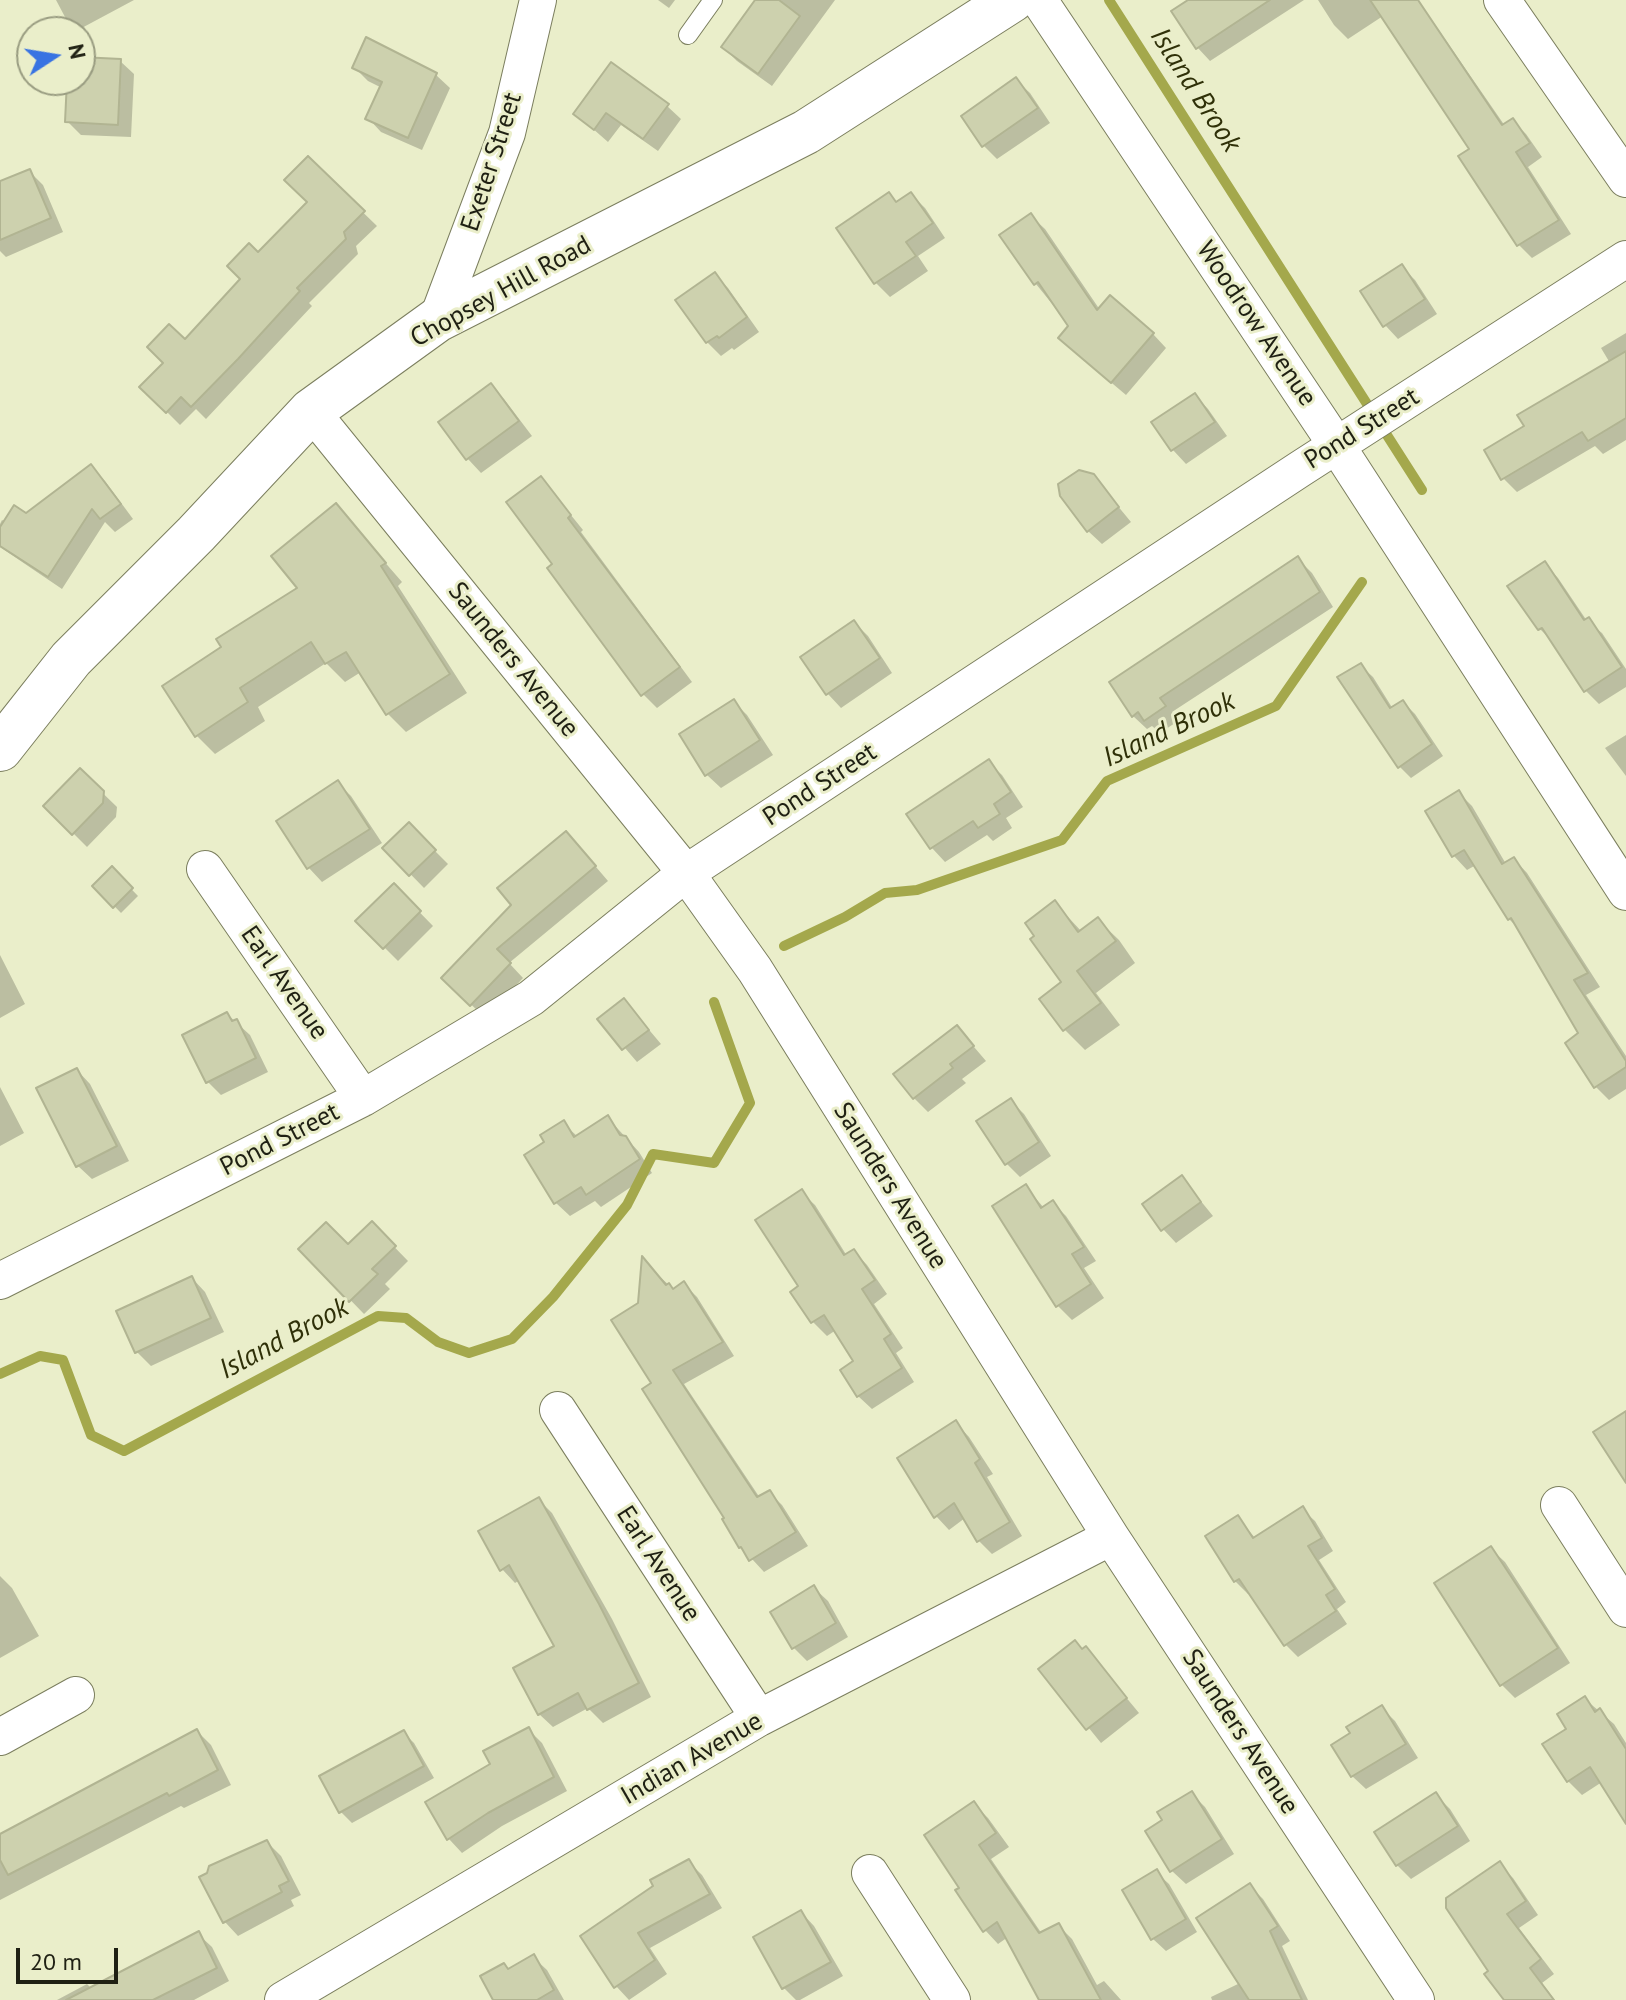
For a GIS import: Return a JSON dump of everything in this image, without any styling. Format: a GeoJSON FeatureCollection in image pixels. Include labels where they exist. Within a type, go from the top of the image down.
{"type":"FeatureCollection","features":[{"type":"Feature","properties":{"kind":"street","name":"Exeter Street"},"geometry":{"type":"LineString","coordinates":[[437,320],[507,133],[538,0]]}},
{"type":"Feature","properties":{"kind":"street","name":"Chopsey Hill Road"},"geometry":{"type":"LineString","coordinates":[[0,749],[71,659],[196,534],[311,411],[437,320],[806,132],[1012,0]]}},
{"type":"Feature","properties":{"kind":"street","name":"Woodrow Avenue"},"geometry":{"type":"LineString","coordinates":[[1039,0],[1337,446],[1626,892]]}},
{"type":"Feature","properties":{"kind":"street"},"geometry":{"type":"LineString","coordinates":[[1502,0],[1626,179]]}},
{"type":"Feature","properties":{"kind":"street","name":"Pond Street"},"geometry":{"type":"LineString","coordinates":[[0,1281],[363,1098],[531,998],[686,873],[1626,259]]}},
{"type":"Feature","properties":{"kind":"street","name":"Saunders Avenue"},"geometry":{"type":"LineString","coordinates":[[311,411],[686,873],[755,970],[1111,1537],[1416,2000]]}},
{"type":"Feature","properties":{"kind":"street","name":"Earl Avenue"},"geometry":{"type":"LineString","coordinates":[[205,869],[363,1098]]}},
{"type":"Feature","properties":{"kind":"street","name":"Earl Avenue"},"geometry":{"type":"LineString","coordinates":[[558,1410],[759,1718]]}},
{"type":"Feature","properties":{"kind":"street"},"geometry":{"type":"LineString","coordinates":[[1559,1505],[1626,1609]]}},
{"type":"Feature","properties":{"kind":"street","name":"Indian Avenue"},"geometry":{"type":"LineString","coordinates":[[283,2000],[759,1718],[1111,1537]]}},
{"type":"Feature","properties":{"kind":"street"},"geometry":{"type":"LineString","coordinates":[[0,1737],[76,1695]]}},
{"type":"Feature","properties":{"kind":"street"},"geometry":{"type":"LineString","coordinates":[[870,1873],[952,2000]]}},
{"type":"Feature","properties":{"kind":"lane"},"geometry":{"type":"LineString","coordinates":[[688,35],[713,0]]}},
{"type":"Feature","properties":{"kind":"building"},"geometry":{"type":"Polygon","coordinates":[[[755,0],[779,0],[800,16],[758,74],[721,47],[755,0]]]}},
{"type":"Feature","properties":{"kind":"building"},"geometry":{"type":"Polygon","coordinates":[[[1188,0],[1270,0],[1196,49],[1171,11],[1188,0]]]}},
{"type":"Feature","properties":{"kind":"building"},"geometry":{"type":"Polygon","coordinates":[[[1370,0],[1418,0],[1502,125],[1513,118],[1530,143],[1516,152],[1559,220],[1517,246],[1458,156],[1469,149],[1370,0]]]}},
{"type":"Feature","properties":{"kind":"building"},"geometry":{"type":"Polygon","coordinates":[[[366,37],[437,73],[408,138],[365,119],[382,82],[352,68],[366,37]]]}},
{"type":"Feature","properties":{"kind":"building"},"geometry":{"type":"Polygon","coordinates":[[[96,58],[121,59],[118,125],[65,122],[66,96],[96,96],[96,58]]]}},
{"type":"Feature","properties":{"kind":"building"},"geometry":{"type":"Polygon","coordinates":[[[611,62],[669,104],[643,139],[606,113],[594,130],[573,114],[611,62]]]}},
{"type":"Feature","properties":{"kind":"building"},"geometry":{"type":"Polygon","coordinates":[[[1016,77],[1038,108],[982,147],[961,116],[1016,77]]]}},
{"type":"Feature","properties":{"kind":"building"},"geometry":{"type":"Polygon","coordinates":[[[308,156],[365,211],[344,232],[346,239],[297,288],[300,291],[191,407],[181,397],[166,413],[139,387],[163,363],[147,347],[169,324],[185,339],[240,279],[227,266],[249,243],[258,252],[307,202],[284,180],[308,156]]]}},
{"type":"Feature","properties":{"kind":"building"},"geometry":{"type":"Polygon","coordinates":[[[30,169],[51,218],[0,240],[0,181],[30,169]]]}},
{"type":"Feature","properties":{"kind":"building"},"geometry":{"type":"Polygon","coordinates":[[[889,192],[896,202],[911,192],[933,223],[906,242],[916,256],[874,284],[836,228],[889,192]]]}},
{"type":"Feature","properties":{"kind":"building"},"geometry":{"type":"Polygon","coordinates":[[[1031,213],[1097,310],[1110,295],[1154,333],[1111,383],[1058,338],[1068,326],[1038,282],[1034,285],[999,235],[1031,213]]]}},
{"type":"Feature","properties":{"kind":"building"},"geometry":{"type":"Polygon","coordinates":[[[1402,264],[1425,299],[1383,327],[1360,291],[1402,264]]]}},
{"type":"Feature","properties":{"kind":"building"},"geometry":{"type":"Polygon","coordinates":[[[715,272],[747,317],[719,338],[717,336],[706,343],[675,300],[715,272]]]}},
{"type":"Feature","properties":{"kind":"building"},"geometry":{"type":"Polygon","coordinates":[[[1626,351],[1626,418],[1588,441],[1582,432],[1501,480],[1484,450],[1524,426],[1517,415],[1626,351]]]}},
{"type":"Feature","properties":{"kind":"building"},"geometry":{"type":"Polygon","coordinates":[[[491,383],[519,421],[466,460],[438,422],[491,383]]]}},
{"type":"Feature","properties":{"kind":"building"},"geometry":{"type":"Polygon","coordinates":[[[1195,393],[1215,422],[1171,451],[1151,422],[1195,393]]]}},
{"type":"Feature","properties":{"kind":"building"},"geometry":{"type":"Polygon","coordinates":[[[91,464],[121,504],[100,519],[92,509],[48,577],[0,546],[0,527],[14,505],[26,513],[91,464]]]}},
{"type":"Feature","properties":{"kind":"building"},"geometry":{"type":"Polygon","coordinates":[[[1079,470],[1094,474],[1119,507],[1087,532],[1060,496],[1058,484],[1079,470]]]}},
{"type":"Feature","properties":{"kind":"building"},"geometry":{"type":"Polygon","coordinates":[[[541,476],[571,515],[568,518],[680,667],[641,696],[547,568],[552,564],[506,502],[541,476]]]}},
{"type":"Feature","properties":{"kind":"building"},"geometry":{"type":"Polygon","coordinates":[[[336,503],[386,563],[381,566],[450,674],[386,715],[346,652],[325,664],[311,642],[240,688],[248,702],[195,737],[162,686],[221,647],[216,639],[297,588],[271,556],[336,503]]]}},
{"type":"Feature","properties":{"kind":"building"},"geometry":{"type":"Polygon","coordinates":[[[1298,556],[1320,592],[1160,698],[1166,706],[1144,721],[1138,712],[1132,717],[1109,682],[1298,556]]]}},
{"type":"Feature","properties":{"kind":"building"},"geometry":{"type":"Polygon","coordinates":[[[1545,561],[1584,620],[1589,617],[1622,667],[1584,692],[1542,628],[1538,630],[1507,586],[1545,561]]]}},
{"type":"Feature","properties":{"kind":"building"},"geometry":{"type":"Polygon","coordinates":[[[854,620],[880,658],[826,695],[800,657],[854,620]]]}},
{"type":"Feature","properties":{"kind":"building"},"geometry":{"type":"Polygon","coordinates":[[[1361,663],[1390,708],[1403,700],[1432,744],[1398,768],[1337,677],[1361,663]]]}},
{"type":"Feature","properties":{"kind":"building"},"geometry":{"type":"Polygon","coordinates":[[[734,699],[760,740],[705,776],[679,734],[734,699]]]}},
{"type":"Feature","properties":{"kind":"building"},"geometry":{"type":"Polygon","coordinates":[[[989,759],[1011,792],[994,804],[1000,814],[978,828],[973,821],[930,849],[906,814],[989,759]]]}},
{"type":"Feature","properties":{"kind":"building"},"geometry":{"type":"Polygon","coordinates":[[[80,768],[104,791],[103,803],[72,835],[43,806],[80,768]]]}},
{"type":"Feature","properties":{"kind":"building"},"geometry":{"type":"Polygon","coordinates":[[[338,780],[370,829],[307,869],[276,821],[338,780]]]}},
{"type":"Feature","properties":{"kind":"building"},"geometry":{"type":"Polygon","coordinates":[[[1459,790],[1502,864],[1514,857],[1588,973],[1574,980],[1626,1061],[1626,1067],[1594,1088],[1565,1043],[1578,1033],[1511,918],[1508,920],[1464,850],[1452,857],[1425,811],[1459,790]]]}},
{"type":"Feature","properties":{"kind":"building"},"geometry":{"type":"Polygon","coordinates":[[[409,822],[436,850],[409,876],[382,848],[409,822]]]}},
{"type":"Feature","properties":{"kind":"building"},"geometry":{"type":"Polygon","coordinates":[[[566,831],[596,866],[497,949],[511,963],[470,1006],[441,978],[511,905],[497,888],[566,831]]]}},
{"type":"Feature","properties":{"kind":"building"},"geometry":{"type":"Polygon","coordinates":[[[112,866],[133,888],[113,908],[92,886],[112,866]]]}},
{"type":"Feature","properties":{"kind":"building"},"geometry":{"type":"Polygon","coordinates":[[[394,883],[421,911],[383,949],[355,921],[394,883]]]}},
{"type":"Feature","properties":{"kind":"building"},"geometry":{"type":"Polygon","coordinates":[[[1055,900],[1078,932],[1098,917],[1116,941],[1077,971],[1101,1003],[1063,1031],[1039,999],[1061,982],[1030,939],[1034,936],[1025,923],[1055,900]]]}},
{"type":"Feature","properties":{"kind":"building"},"geometry":{"type":"Polygon","coordinates":[[[624,998],[649,1030],[622,1050],[597,1019],[624,998]]]}},
{"type":"Feature","properties":{"kind":"building"},"geometry":{"type":"Polygon","coordinates":[[[227,1012],[232,1021],[237,1019],[256,1058],[206,1083],[182,1035],[227,1012]]]}},
{"type":"Feature","properties":{"kind":"building"},"geometry":{"type":"Polygon","coordinates":[[[957,1025],[974,1046],[950,1064],[953,1068],[913,1099],[893,1074],[957,1025]]]}},
{"type":"Feature","properties":{"kind":"building"},"geometry":{"type":"Polygon","coordinates":[[[77,1068],[117,1146],[76,1167],[36,1088],[77,1068]]]}},
{"type":"Feature","properties":{"kind":"building"},"geometry":{"type":"Polygon","coordinates":[[[1011,1098],[1039,1142],[1005,1165],[976,1121],[1011,1098]]]}},
{"type":"Feature","properties":{"kind":"building"},"geometry":{"type":"Polygon","coordinates":[[[608,1115],[640,1159],[586,1195],[581,1187],[554,1204],[524,1155],[544,1142],[540,1135],[564,1120],[574,1137],[608,1115]]]}},
{"type":"Feature","properties":{"kind":"building"},"geometry":{"type":"Polygon","coordinates":[[[1182,1175],[1201,1202],[1161,1231],[1142,1204],[1182,1175]]]}},
{"type":"Feature","properties":{"kind":"building"},"geometry":{"type":"Polygon","coordinates":[[[1026,1184],[1041,1208],[1053,1200],[1084,1247],[1072,1254],[1091,1284],[1056,1307],[992,1206],[1026,1184]]]}},
{"type":"Feature","properties":{"kind":"building"},"geometry":{"type":"Polygon","coordinates":[[[802,1189],[844,1255],[854,1249],[875,1280],[862,1289],[891,1334],[884,1339],[902,1368],[857,1397],[840,1370],[853,1361],[824,1315],[811,1323],[790,1292],[798,1286],[755,1220],[802,1189]]]}},
{"type":"Feature","properties":{"kind":"building"},"geometry":{"type":"Polygon","coordinates":[[[372,1221],[396,1246],[372,1269],[378,1274],[349,1302],[298,1249],[326,1222],[348,1244],[372,1221]]]}},
{"type":"Feature","properties":{"kind":"building"},"geometry":{"type":"Polygon","coordinates":[[[642,1256],[666,1285],[669,1283],[673,1289],[684,1281],[723,1342],[673,1370],[757,1497],[770,1490],[796,1532],[749,1561],[642,1389],[651,1383],[611,1320],[638,1303],[642,1256]]]}},
{"type":"Feature","properties":{"kind":"building"},"geometry":{"type":"Polygon","coordinates":[[[192,1276],[211,1318],[135,1353],[116,1311],[192,1276]]]}},
{"type":"Feature","properties":{"kind":"building"},"geometry":{"type":"Polygon","coordinates":[[[1626,1411],[1626,1483],[1593,1432],[1626,1411]]]}},
{"type":"Feature","properties":{"kind":"building"},"geometry":{"type":"Polygon","coordinates":[[[956,1420],[980,1459],[975,1463],[1010,1522],[977,1542],[954,1503],[934,1518],[897,1458],[956,1420]]]}},
{"type":"Feature","properties":{"kind":"building"},"geometry":{"type":"Polygon","coordinates":[[[539,1497],[639,1683],[587,1710],[578,1693],[538,1715],[513,1668],[554,1646],[509,1565],[500,1571],[478,1531],[539,1497]]]}},
{"type":"Feature","properties":{"kind":"building"},"geometry":{"type":"Polygon","coordinates":[[[1303,1506],[1322,1538],[1308,1546],[1335,1589],[1326,1595],[1336,1611],[1284,1646],[1239,1579],[1234,1582],[1205,1536],[1238,1515],[1253,1538],[1303,1506]]]}},
{"type":"Feature","properties":{"kind":"building"},"geometry":{"type":"Polygon","coordinates":[[[1491,1546],[1558,1648],[1500,1686],[1434,1583],[1491,1546]]]}},
{"type":"Feature","properties":{"kind":"building"},"geometry":{"type":"Polygon","coordinates":[[[814,1585],[836,1623],[792,1649],[770,1612],[814,1585]]]}},
{"type":"Feature","properties":{"kind":"building"},"geometry":{"type":"Polygon","coordinates":[[[1075,1640],[1082,1649],[1086,1646],[1127,1698],[1086,1730],[1038,1669],[1075,1640]]]}},
{"type":"Feature","properties":{"kind":"building"},"geometry":{"type":"Polygon","coordinates":[[[1585,1696],[1595,1712],[1600,1708],[1626,1749],[1626,1824],[1590,1767],[1567,1782],[1542,1744],[1566,1729],[1557,1714],[1585,1696]]]}},
{"type":"Feature","properties":{"kind":"building"},"geometry":{"type":"Polygon","coordinates":[[[1382,1705],[1406,1744],[1351,1777],[1331,1745],[1350,1733],[1346,1727],[1382,1705]]]}},
{"type":"Feature","properties":{"kind":"building"},"geometry":{"type":"Polygon","coordinates":[[[529,1727],[554,1777],[488,1813],[447,1840],[425,1802],[490,1764],[483,1751],[529,1727]]]}},
{"type":"Feature","properties":{"kind":"building"},"geometry":{"type":"Polygon","coordinates":[[[197,1729],[218,1770],[8,1875],[0,1860],[0,1834],[197,1729]]]}},
{"type":"Feature","properties":{"kind":"building"},"geometry":{"type":"Polygon","coordinates":[[[404,1730],[424,1766],[339,1813],[319,1776],[404,1730]]]}},
{"type":"Feature","properties":{"kind":"building"},"geometry":{"type":"Polygon","coordinates":[[[1192,1791],[1222,1839],[1170,1872],[1145,1831],[1162,1820],[1157,1812],[1192,1791]]]}},
{"type":"Feature","properties":{"kind":"building"},"geometry":{"type":"Polygon","coordinates":[[[1436,1792],[1458,1826],[1396,1866],[1374,1832],[1436,1792]]]}},
{"type":"Feature","properties":{"kind":"building"},"geometry":{"type":"Polygon","coordinates":[[[974,1801],[996,1833],[979,1845],[1039,1933],[1059,1923],[1101,2000],[1039,2000],[997,1922],[983,1932],[955,1890],[959,1888],[924,1835],[974,1801]]]}},
{"type":"Feature","properties":{"kind":"building"},"geometry":{"type":"Polygon","coordinates":[[[267,1840],[289,1881],[279,1886],[282,1892],[223,1923],[199,1877],[207,1873],[209,1866],[267,1840]]]}},
{"type":"Feature","properties":{"kind":"building"},"geometry":{"type":"Polygon","coordinates":[[[689,1859],[710,1894],[638,1933],[655,1960],[614,1988],[580,1936],[653,1886],[650,1880],[689,1859]]]}},
{"type":"Feature","properties":{"kind":"building"},"geometry":{"type":"Polygon","coordinates":[[[1500,1861],[1526,1901],[1507,1914],[1541,1959],[1530,1968],[1554,2000],[1504,2000],[1484,1974],[1488,1971],[1446,1908],[1446,1898],[1500,1861]]]}},
{"type":"Feature","properties":{"kind":"building"},"geometry":{"type":"Polygon","coordinates":[[[1157,1869],[1186,1919],[1151,1940],[1122,1890],[1157,1869]]]}},
{"type":"Feature","properties":{"kind":"building"},"geometry":{"type":"Polygon","coordinates":[[[1250,1883],[1278,1926],[1270,1931],[1302,2000],[1249,2000],[1196,1918],[1250,1883]]]}},
{"type":"Feature","properties":{"kind":"building"},"geometry":{"type":"Polygon","coordinates":[[[801,1910],[831,1962],[782,1989],[753,1937],[801,1910]]]}},
{"type":"Feature","properties":{"kind":"building"},"geometry":{"type":"Polygon","coordinates":[[[199,1931],[217,1968],[153,2000],[66,2000],[199,1931]]]}},
{"type":"Feature","properties":{"kind":"building"},"geometry":{"type":"Polygon","coordinates":[[[534,1954],[554,1990],[537,2000],[493,2000],[480,1976],[504,1963],[508,1969],[534,1954]]]}},
{"type":"Feature","properties":{"kind":"waterway","name":"Island Brook"},"geometry":{"type":"LineString","coordinates":[[1109,0],[1422,490]]}},
{"type":"Feature","properties":{"kind":"waterway","name":"Island Brook"},"geometry":{"type":"LineString","coordinates":[[784,946],[845,917],[885,893],[917,890],[1062,840],[1107,781],[1276,706],[1362,582]]}},
{"type":"Feature","properties":{"kind":"waterway","name":"Island Brook"},"geometry":{"type":"LineString","coordinates":[[0,1374],[40,1356],[63,1360],[91,1435],[124,1451],[378,1316],[406,1318],[438,1342],[469,1353],[512,1339],[553,1297],[627,1205],[653,1154],[714,1163],[750,1103],[714,1002]]}}]}
